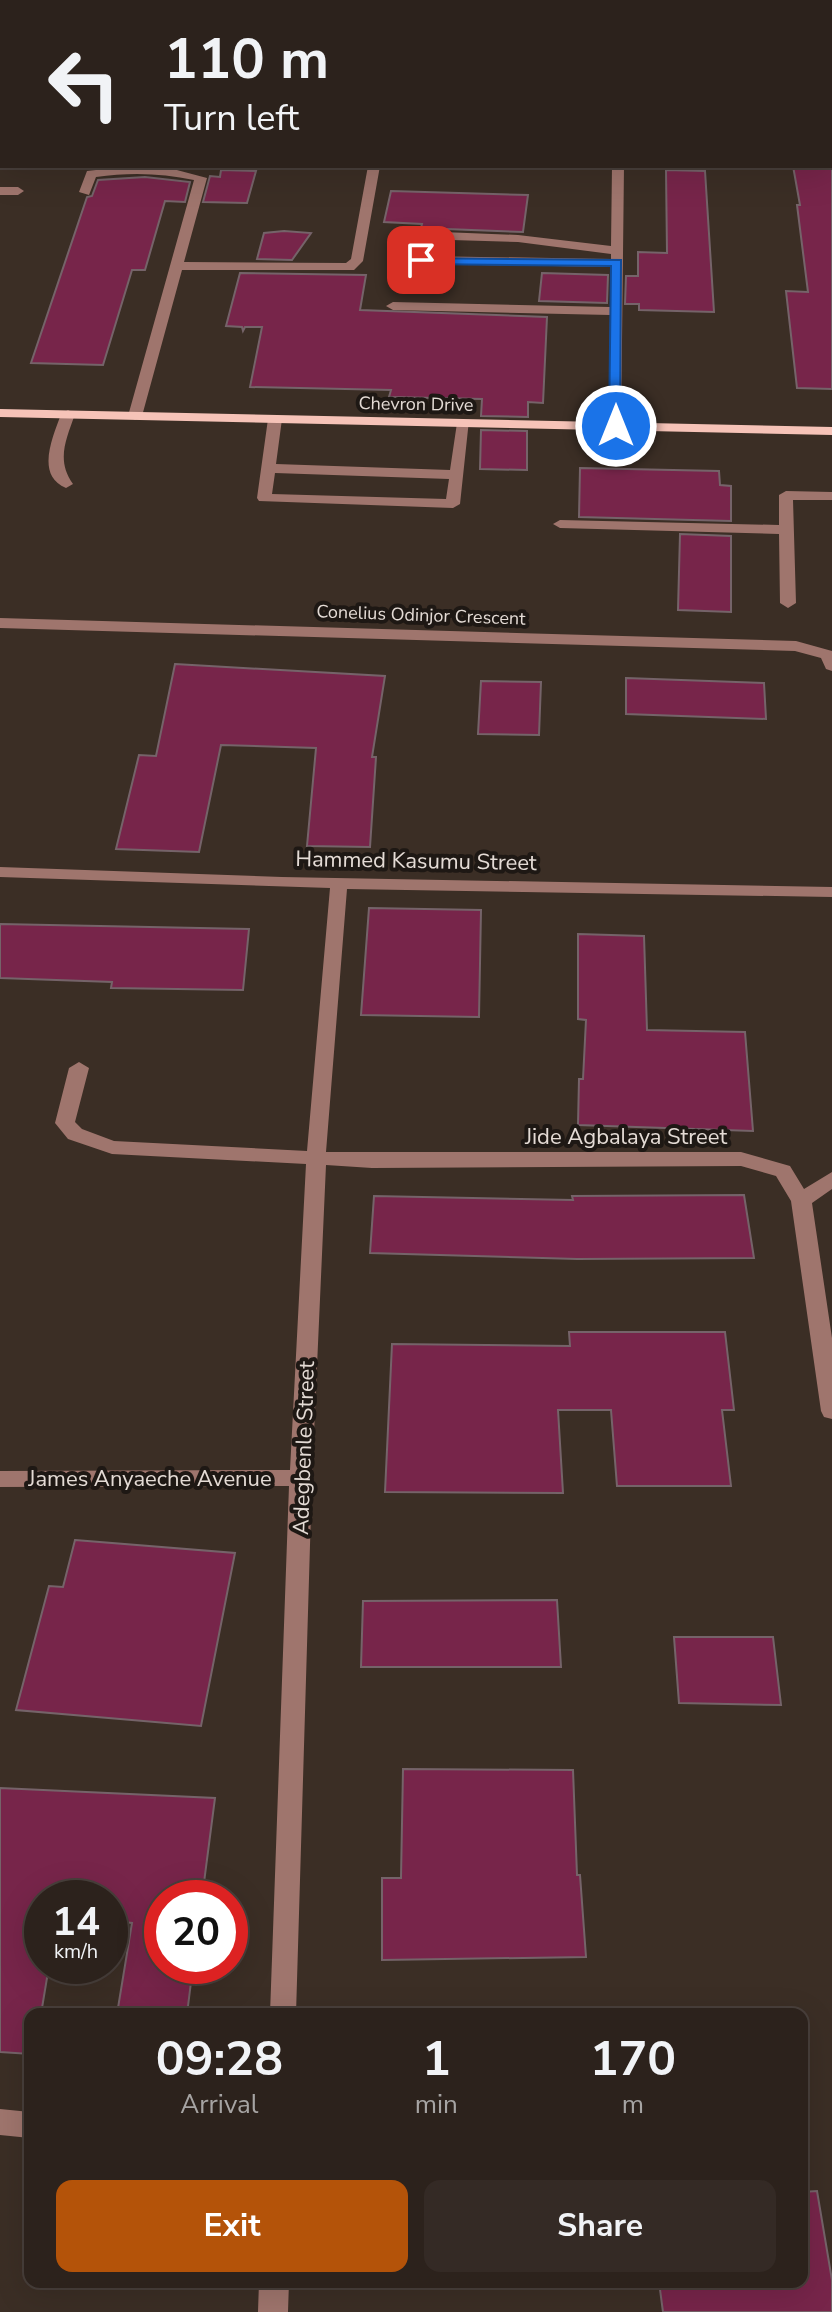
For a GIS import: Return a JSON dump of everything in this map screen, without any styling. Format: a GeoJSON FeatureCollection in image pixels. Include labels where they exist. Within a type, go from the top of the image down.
{"type":"FeatureCollection","features":[{"type":"Feature","properties":{"kind":"main road","name":"Chevron Drive"},"geometry":{"type":"LineString","coordinates":[[0,413],[832,431]]}},
{"type":"Feature","properties":{"kind":"street"},"geometry":{"type":"LineString","coordinates":[[177,266],[349,267],[357,261],[374,168]]}},
{"type":"Feature","properties":{"kind":"street"},"geometry":{"type":"LineString","coordinates":[[616,426],[618,168]]}},
{"type":"Feature","properties":{"kind":"street"},"geometry":{"type":"LineString","coordinates":[[85,192],[91,174],[109,171],[141,169],[201,178],[135,416]]}},
{"type":"Feature","properties":{"kind":"street"},"geometry":{"type":"LineString","coordinates":[[0,191],[18,191]]}},
{"type":"Feature","properties":{"kind":"street"},"geometry":{"type":"LineString","coordinates":[[418,235],[568,241],[617,257]]}},
{"type":"Feature","properties":{"kind":"street"},"geometry":{"type":"LineString","coordinates":[[421,260],[617,257]]}},
{"type":"Feature","properties":{"kind":"street"},"geometry":{"type":"LineString","coordinates":[[393,306],[616,311]]}},
{"type":"Feature","properties":{"kind":"street"},"geometry":{"type":"LineString","coordinates":[[66,484],[56,474],[54,460],[68,414]]}},
{"type":"Feature","properties":{"kind":"street"},"geometry":{"type":"LineString","coordinates":[[275,419],[264,498],[453,504],[464,423]]}},
{"type":"Feature","properties":{"kind":"street"},"geometry":{"type":"LineString","coordinates":[[268,468],[457,475]]}},
{"type":"Feature","properties":{"kind":"street"},"geometry":{"type":"LineString","coordinates":[[788,603],[786,495],[832,496]]}},
{"type":"Feature","properties":{"kind":"street"},"geometry":{"type":"LineString","coordinates":[[560,524],[787,530]]}},
{"type":"Feature","properties":{"kind":"street","name":"Conelius Odinjor Crescent"},"geometry":{"type":"LineString","coordinates":[[0,623],[796,646],[828,655],[832,666]]}},
{"type":"Feature","properties":{"kind":"street","name":"Hammed Kasumu Street"},"geometry":{"type":"LineString","coordinates":[[0,872],[339,883],[832,892]]}},
{"type":"Feature","properties":{"kind":"street","name":"Adegbenle Street"},"geometry":{"type":"LineString","coordinates":[[283,2008],[301,1478],[316,1158],[339,883]]}},
{"type":"Feature","properties":{"kind":"street","name":"Jide Agbalaya Street"},"geometry":{"type":"LineString","coordinates":[[79,1068],[65,1123],[75,1134],[89,1142],[112,1147],[372,1161],[741,1159],[783,1171],[801,1201],[832,1411]]}},
{"type":"Feature","properties":{"kind":"street"},"geometry":{"type":"LineString","coordinates":[[801,1201],[832,1179]]}},
{"type":"Feature","properties":{"kind":"street","name":"James Anyaeche Avenue"},"geometry":{"type":"LineString","coordinates":[[0,1479],[301,1478]]}},
{"type":"Feature","properties":{"kind":"street"},"geometry":{"type":"LineString","coordinates":[[0,2122],[24,2124]]}},
{"type":"Feature","properties":{"kind":"street"},"geometry":{"type":"LineString","coordinates":[[273,2312],[274,2288]]}},
{"type":"Feature","properties":{"kind":"building"},"geometry":{"type":"Polygon","coordinates":[[[793,168],[832,168],[832,389],[797,388],[786,291],[808,292],[797,205],[800,205],[793,168]]]}},
{"type":"Feature","properties":{"kind":"building"},"geometry":{"type":"Polygon","coordinates":[[[221,170],[256,171],[247,203],[203,202],[210,176],[220,177],[221,170]]]}},
{"type":"Feature","properties":{"kind":"building"},"geometry":{"type":"Polygon","coordinates":[[[666,170],[705,171],[714,312],[639,310],[639,304],[625,304],[626,276],[638,276],[638,252],[667,253],[666,170]]]}},
{"type":"Feature","properties":{"kind":"building"},"geometry":{"type":"Polygon","coordinates":[[[145,177],[190,182],[185,202],[165,201],[145,270],[132,270],[103,365],[31,363],[87,197],[92,196],[98,180],[145,177]]]}},
{"type":"Feature","properties":{"kind":"building"},"geometry":{"type":"Polygon","coordinates":[[[391,191],[528,195],[523,232],[421,228],[422,224],[384,222],[391,191]]]}},
{"type":"Feature","properties":{"kind":"building"},"geometry":{"type":"Polygon","coordinates":[[[264,233],[311,233],[292,260],[257,259],[264,233]]]}},
{"type":"Feature","properties":{"kind":"building"},"geometry":{"type":"Polygon","coordinates":[[[240,273],[366,275],[360,310],[547,317],[543,403],[528,402],[528,417],[481,416],[482,399],[389,397],[391,390],[250,387],[262,327],[245,327],[243,331],[242,327],[226,326],[240,273]]]}},
{"type":"Feature","properties":{"kind":"building"},"geometry":{"type":"Polygon","coordinates":[[[542,273],[608,275],[607,303],[539,301],[542,273]]]}},
{"type":"Feature","properties":{"kind":"building"},"geometry":{"type":"Polygon","coordinates":[[[481,430],[527,431],[527,470],[480,469],[481,430]]]}},
{"type":"Feature","properties":{"kind":"building"},"geometry":{"type":"Polygon","coordinates":[[[580,468],[719,471],[720,485],[731,486],[731,521],[579,517],[580,468]]]}},
{"type":"Feature","properties":{"kind":"building"},"geometry":{"type":"Polygon","coordinates":[[[680,534],[731,536],[731,612],[678,610],[680,534]]]}},
{"type":"Feature","properties":{"kind":"building"},"geometry":{"type":"Polygon","coordinates":[[[175,664],[385,676],[372,757],[376,757],[370,847],[307,846],[316,748],[221,745],[199,852],[116,849],[139,755],[156,756],[175,664]]]}},
{"type":"Feature","properties":{"kind":"building"},"geometry":{"type":"Polygon","coordinates":[[[626,678],[764,683],[766,719],[626,714],[626,678]]]}},
{"type":"Feature","properties":{"kind":"building"},"geometry":{"type":"Polygon","coordinates":[[[481,681],[541,682],[539,735],[478,734],[481,681]]]}},
{"type":"Feature","properties":{"kind":"building"},"geometry":{"type":"Polygon","coordinates":[[[369,908],[481,910],[479,1017],[361,1015],[369,908]]]}},
{"type":"Feature","properties":{"kind":"building"},"geometry":{"type":"Polygon","coordinates":[[[0,924],[249,929],[243,990],[111,988],[112,982],[0,978],[0,924]]]}},
{"type":"Feature","properties":{"kind":"building"},"geometry":{"type":"Polygon","coordinates":[[[578,934],[644,936],[647,1030],[745,1032],[753,1131],[578,1125],[579,1079],[583,1079],[586,1020],[578,1019],[578,934]]]}},
{"type":"Feature","properties":{"kind":"building"},"geometry":{"type":"Polygon","coordinates":[[[744,1195],[754,1258],[577,1259],[370,1253],[374,1196],[573,1200],[572,1196],[744,1195]]]}},
{"type":"Feature","properties":{"kind":"building"},"geometry":{"type":"Polygon","coordinates":[[[569,1332],[725,1332],[734,1410],[722,1410],[731,1486],[617,1486],[611,1410],[558,1410],[563,1493],[385,1492],[392,1344],[570,1346],[569,1332]]]}},
{"type":"Feature","properties":{"kind":"building"},"geometry":{"type":"Polygon","coordinates":[[[75,1540],[235,1553],[201,1726],[16,1710],[49,1586],[63,1587],[75,1540]]]}},
{"type":"Feature","properties":{"kind":"building"},"geometry":{"type":"Polygon","coordinates":[[[557,1600],[561,1667],[361,1667],[363,1601],[557,1600]]]}},
{"type":"Feature","properties":{"kind":"building"},"geometry":{"type":"Polygon","coordinates":[[[674,1637],[773,1637],[781,1705],[679,1703],[674,1637]]]}},
{"type":"Feature","properties":{"kind":"building"},"geometry":{"type":"Polygon","coordinates":[[[403,1769],[573,1770],[577,1875],[580,1875],[586,1957],[382,1960],[382,1878],[401,1878],[403,1769]]]}},
{"type":"Feature","properties":{"kind":"building"},"geometry":{"type":"Polygon","coordinates":[[[0,1788],[215,1798],[204,1880],[144,1880],[144,1984],[191,1984],[188,2008],[118,2008],[122,1984],[128,1984],[128,1947],[132,1923],[128,1923],[128,1880],[24,1880],[24,1984],[46,1984],[42,2008],[24,2008],[24,2054],[0,2052],[0,1788]]]}},
{"type":"Feature","properties":{"kind":"building"},"geometry":{"type":"Polygon","coordinates":[[[817,2191],[832,2280],[832,2312],[663,2312],[660,2288],[808,2288],[808,2192],[817,2191]]]}},
{"type":"Feature","properties":{"kind":"route"},"geometry":{"type":"LineString","coordinates":[[421,260],[617,263],[616,426]]}}]}
